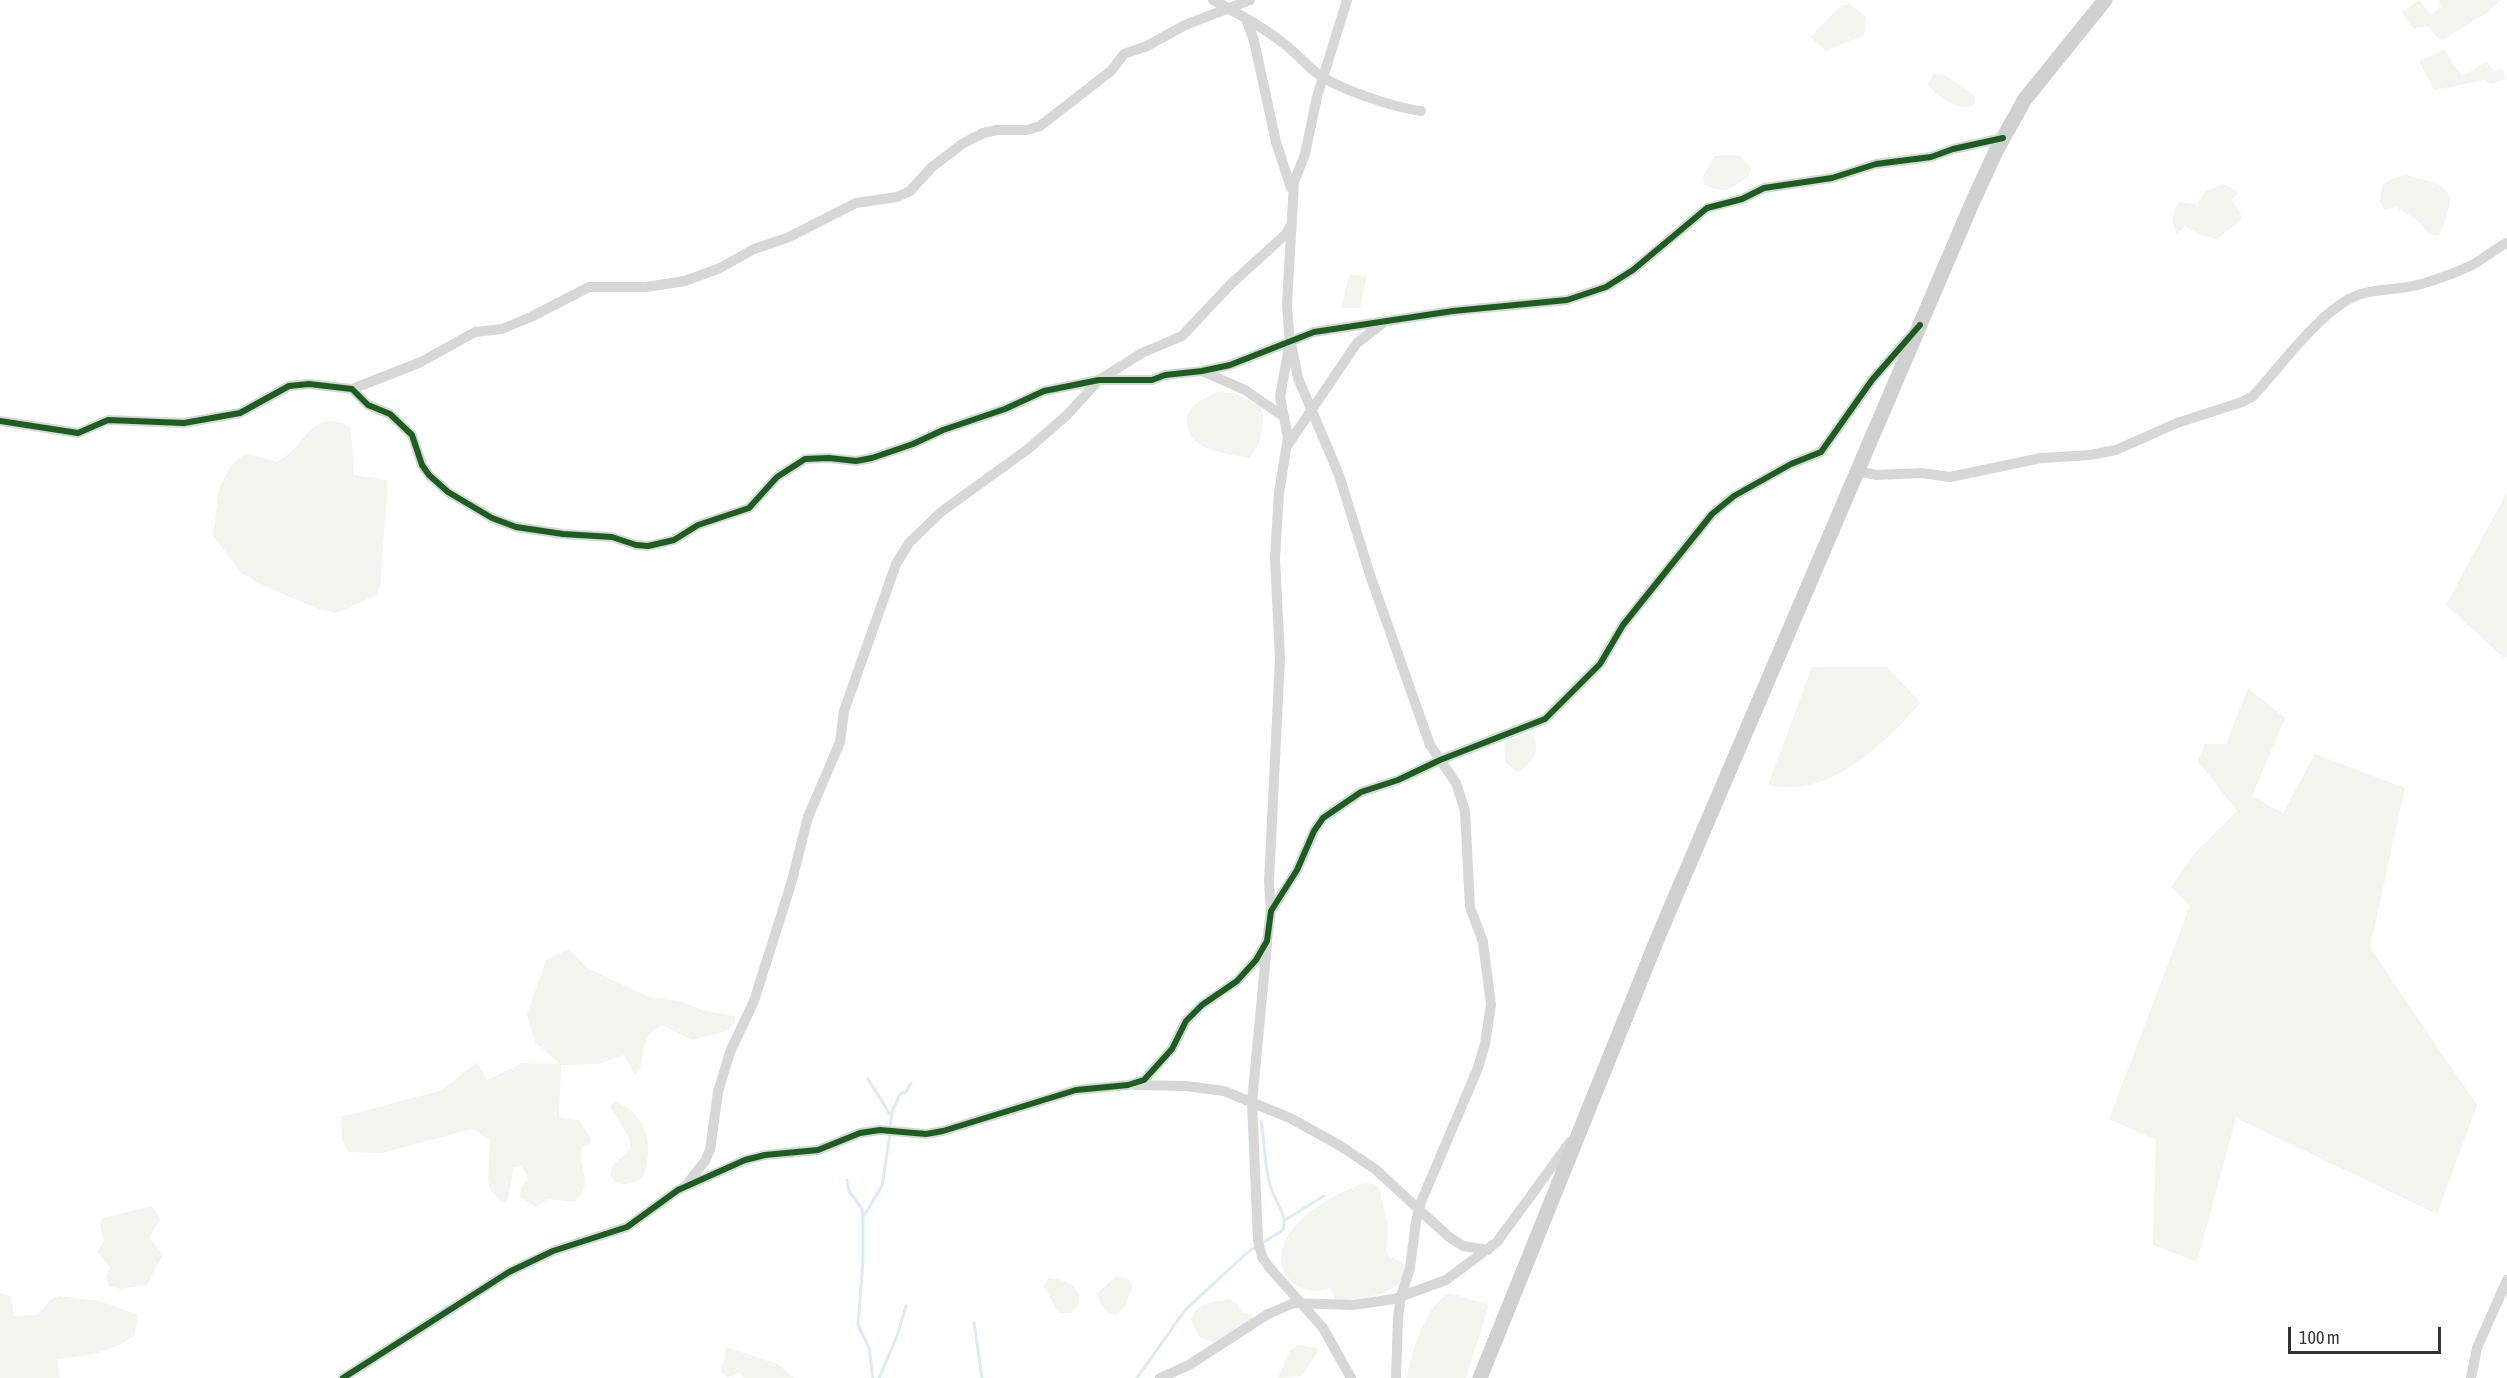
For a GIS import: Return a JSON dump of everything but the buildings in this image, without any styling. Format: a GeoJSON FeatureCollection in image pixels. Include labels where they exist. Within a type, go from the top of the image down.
{"type":"FeatureCollection","features":[{"type":"Feature","properties":{"kind":"street"},"geometry":{"type":"LineString","coordinates":[[1213,0],[1239,3]]}},
{"type":"Feature","properties":{"kind":"street"},"geometry":{"type":"LineString","coordinates":[[1347,0],[1338,36],[1323,78],[1310,138],[1296,173],[1287,305],[1290,339],[1298,378],[1339,475],[1370,575],[1430,745],[1456,783],[1465,811],[1470,907],[1483,942],[1491,1005],[1485,1044],[1478,1068],[1435,1163],[1419,1209],[1410,1268],[1401,1296],[1398,1318],[1396,1378]]}},
{"type":"Feature","properties":{"kind":"street"},"geometry":{"type":"LineString","coordinates":[[1480,1378],[1661,930],[1973,201],[2003,138],[2025,99],[2105,0]]}},
{"type":"Feature","properties":{"kind":"street"},"geometry":{"type":"LineString","coordinates":[[1239,3],[1254,40],[1276,142],[1293,194]]}},
{"type":"Feature","properties":{"kind":"street"},"geometry":{"type":"LineString","coordinates":[[0,421],[78,433],[108,420],[184,423],[240,413],[290,386],[309,384],[352,388],[421,362],[475,332],[502,329],[531,317],[589,287],[646,287],[685,281],[720,268],[754,249],[787,238],[856,203],[897,197],[910,191],[932,167],[962,144],[983,133],[997,130],[1027,130],[1040,126],[1111,71],[1124,54],[1147,46],[1185,25],[1239,3]]}},
{"type":"Feature","properties":{"kind":"street"},"geometry":{"type":"LineString","coordinates":[[1247,21],[1284,43],[1323,78],[1397,107],[1421,111]]}},
{"type":"Feature","properties":{"kind":"street"},"geometry":{"type":"LineString","coordinates":[[352,388],[368,405],[390,414],[412,435],[422,465],[429,475],[448,492],[492,518],[516,527],[563,534],[612,537],[636,545],[648,546],[674,540],[698,525],[749,508],[777,477],[805,459],[828,458],[856,461],[872,458],[1005,409],[1044,391],[1099,380],[1152,380],[1165,375],[1203,371],[1230,365],[1290,339],[1314,332],[1453,311],[1582,297],[1606,287],[1633,270],[1707,208],[1742,199],[1764,188],[1832,178],[1876,164],[1930,157],[1953,148],[2003,138]]}},
{"type":"Feature","properties":{"kind":"street"},"geometry":{"type":"LineString","coordinates":[[685,1187],[705,1161],[710,1150],[718,1092],[730,1052],[754,1001],[791,884],[808,817],[840,742],[844,711],[896,564],[909,543],[941,512],[1036,442],[1067,415],[1099,380],[1142,353],[1182,336],[1231,284],[1286,234],[1291,225]]}},
{"type":"Feature","properties":{"kind":"street"},"geometry":{"type":"LineString","coordinates":[[1858,471],[1876,475],[1922,473],[1950,477],[2041,458],[2090,455],[2115,450],[2177,423],[2253,396],[2320,322],[2336,307],[2351,298],[2369,292],[2418,285],[2451,274],[2474,264],[2507,243]]}},
{"type":"Feature","properties":{"kind":"street"},"geometry":{"type":"LineString","coordinates":[[1287,446],[1357,343],[1385,321]]}},
{"type":"Feature","properties":{"kind":"street"},"geometry":{"type":"LineString","coordinates":[[1271,910],[1297,870],[1314,831],[1323,818],[1361,792],[1398,780],[1440,759],[1534,724],[1558,708],[1600,664],[1623,625],[1712,514],[1734,496],[1791,464],[1821,452],[1872,380],[1920,325]]}},
{"type":"Feature","properties":{"kind":"street"},"geometry":{"type":"LineString","coordinates":[[1290,339],[1280,397],[1288,437],[1279,493],[1275,558],[1280,658],[1269,882],[1271,910],[1252,1102],[1258,1240],[1269,1267],[1323,1328],[1351,1378]]}},
{"type":"Feature","properties":{"kind":"street"},"geometry":{"type":"LineString","coordinates":[[1203,371],[1245,390],[1284,417]]}},
{"type":"Feature","properties":{"kind":"street"},"geometry":{"type":"LineString","coordinates":[[1128,1085],[1144,1080],[1158,1067],[1172,1049],[1186,1021],[1202,1005],[1237,981],[1256,960],[1267,941]]}},
{"type":"Feature","properties":{"kind":"street"},"geometry":{"type":"LineString","coordinates":[[343,1378],[509,1272],[553,1251],[627,1227],[685,1187],[745,1160],[765,1155],[819,1150],[860,1133],[880,1130],[926,1134],[942,1131],[1076,1090],[1128,1085],[1186,1086],[1224,1091],[1290,1118],[1339,1145],[1375,1169],[1449,1237],[1463,1246],[1488,1250]]}},
{"type":"Feature","properties":{"kind":"street"},"geometry":{"type":"LineString","coordinates":[[1160,1378],[1189,1365],[1268,1314],[1301,1302],[1353,1305],[1401,1296],[1446,1280],[1497,1242],[1583,1124]]}},
{"type":"Feature","properties":{"kind":"street"},"geometry":{"type":"LineString","coordinates":[[2471,1378],[2477,1348],[2507,1280]]}},
{"type":"Feature","properties":{"kind":"shaded area"},"geometry":{"type":"Polygon","coordinates":[[[2419,0],[2431,15],[2441,7],[2439,0],[2501,0],[2488,12],[2441,41],[2427,26],[2413,29],[2402,12],[2419,0]]]}},
{"type":"Feature","properties":{"kind":"shaded area"},"geometry":{"type":"Polygon","coordinates":[[[1849,4],[1866,16],[1864,35],[1826,51],[1810,37],[1841,6],[1849,4]]]}},
{"type":"Feature","properties":{"kind":"shaded area"},"geometry":{"type":"Polygon","coordinates":[[[2445,50],[2462,76],[2487,62],[2494,71],[2503,69],[2506,79],[2490,84],[2485,80],[2434,90],[2419,61],[2445,50]]]}},
{"type":"Feature","properties":{"kind":"shaded area"},"geometry":{"type":"Polygon","coordinates":[[[1934,73],[1945,75],[1974,95],[1975,102],[1971,107],[1953,104],[1936,93],[1928,84],[1934,73]]]}},
{"type":"Feature","properties":{"kind":"shaded area"},"geometry":{"type":"Polygon","coordinates":[[[1714,156],[1741,157],[1751,168],[1748,177],[1727,190],[1704,184],[1703,177],[1714,156]]]}},
{"type":"Feature","properties":{"kind":"shaded area"},"geometry":{"type":"Polygon","coordinates":[[[2405,175],[2433,183],[2447,192],[2450,199],[2449,208],[2439,235],[2430,235],[2418,221],[2396,207],[2384,210],[2380,200],[2382,185],[2391,179],[2405,175]]]}},
{"type":"Feature","properties":{"kind":"shaded area"},"geometry":{"type":"Polygon","coordinates":[[[2223,184],[2236,190],[2238,194],[2231,200],[2239,210],[2242,219],[2217,239],[2200,235],[2185,226],[2177,234],[2173,218],[2180,202],[2197,204],[2206,191],[2223,184]]]}},
{"type":"Feature","properties":{"kind":"shaded area"},"geometry":{"type":"Polygon","coordinates":[[[1349,275],[1367,275],[1360,308],[1341,308],[1349,275]]]}},
{"type":"Feature","properties":{"kind":"shaded area"},"geometry":{"type":"Polygon","coordinates":[[[1217,392],[1234,393],[1262,407],[1261,434],[1257,447],[1249,458],[1210,449],[1194,440],[1189,432],[1187,415],[1192,407],[1217,392]]]}},
{"type":"Feature","properties":{"kind":"shaded area"},"geometry":{"type":"Polygon","coordinates":[[[327,421],[343,423],[351,429],[354,475],[388,480],[380,587],[376,595],[337,613],[319,609],[264,586],[241,573],[213,535],[219,488],[231,466],[242,456],[250,454],[276,462],[291,452],[313,428],[327,421]]]}},
{"type":"Feature","properties":{"kind":"shaded area"},"geometry":{"type":"Polygon","coordinates":[[[2507,492],[2507,656],[2504,658],[2446,605],[2507,492]]]}},
{"type":"Feature","properties":{"kind":"shaded area"},"geometry":{"type":"Polygon","coordinates":[[[1812,667],[1887,667],[1921,703],[1872,751],[1833,776],[1813,784],[1791,787],[1768,785],[1812,667]]]}},
{"type":"Feature","properties":{"kind":"shaded area"},"geometry":{"type":"Polygon","coordinates":[[[2248,688],[2285,718],[2252,796],[2283,813],[2315,754],[2405,788],[2370,948],[2477,1105],[2437,1214],[2236,1118],[2197,1262],[2153,1245],[2156,1140],[2109,1119],[2190,906],[2171,887],[2195,853],[2237,811],[2198,761],[2205,744],[2226,744],[2248,688]]]}},
{"type":"Feature","properties":{"kind":"shaded area"},"geometry":{"type":"Polygon","coordinates":[[[1531,732],[1535,738],[1535,755],[1518,773],[1505,762],[1504,742],[1531,732]]]}},
{"type":"Feature","properties":{"kind":"shaded area"},"geometry":{"type":"Polygon","coordinates":[[[569,949],[587,968],[649,997],[683,1002],[704,1011],[735,1016],[735,1022],[727,1031],[692,1040],[662,1025],[649,1036],[642,1062],[635,1075],[624,1055],[598,1064],[561,1065],[559,1117],[579,1120],[591,1139],[590,1145],[582,1147],[581,1162],[585,1182],[581,1195],[574,1202],[548,1199],[536,1207],[520,1197],[521,1188],[527,1180],[527,1175],[521,1166],[514,1167],[507,1203],[502,1203],[490,1190],[488,1180],[490,1140],[472,1129],[382,1153],[348,1152],[342,1140],[341,1117],[442,1090],[477,1062],[487,1080],[523,1063],[560,1064],[535,1042],[527,1014],[546,960],[569,949]]]}},
{"type":"Feature","properties":{"kind":"shaded area"},"geometry":{"type":"Polygon","coordinates":[[[615,1101],[626,1107],[642,1123],[648,1143],[643,1178],[625,1184],[617,1182],[610,1175],[612,1166],[630,1150],[630,1139],[610,1107],[615,1101]]]}},
{"type":"Feature","properties":{"kind":"shaded area"},"geometry":{"type":"Polygon","coordinates":[[[1364,1183],[1373,1184],[1379,1188],[1388,1226],[1386,1251],[1389,1256],[1405,1264],[1403,1278],[1391,1289],[1382,1293],[1353,1300],[1336,1300],[1330,1288],[1318,1291],[1298,1286],[1284,1272],[1281,1262],[1286,1239],[1310,1212],[1342,1192],[1364,1183]]]}},
{"type":"Feature","properties":{"kind":"shaded area"},"geometry":{"type":"Polygon","coordinates":[[[152,1206],[160,1219],[149,1238],[163,1254],[147,1285],[120,1289],[109,1286],[106,1277],[111,1268],[97,1252],[104,1241],[100,1225],[103,1218],[152,1206]]]}},
{"type":"Feature","properties":{"kind":"shaded area"},"geometry":{"type":"Polygon","coordinates":[[[1116,1276],[1129,1279],[1133,1285],[1125,1306],[1117,1315],[1104,1308],[1097,1294],[1116,1276]]]}},
{"type":"Feature","properties":{"kind":"shaded area"},"geometry":{"type":"Polygon","coordinates":[[[1048,1278],[1066,1282],[1080,1295],[1078,1305],[1071,1313],[1061,1313],[1057,1310],[1044,1286],[1048,1278]]]}},
{"type":"Feature","properties":{"kind":"shaded area"},"geometry":{"type":"Polygon","coordinates":[[[0,1293],[12,1297],[13,1316],[38,1315],[50,1300],[59,1296],[101,1301],[138,1315],[134,1336],[97,1353],[57,1359],[60,1378],[0,1378],[0,1293]]]}},
{"type":"Feature","properties":{"kind":"shaded area"},"geometry":{"type":"Polygon","coordinates":[[[1450,1293],[1489,1305],[1466,1378],[1406,1378],[1426,1318],[1441,1299],[1450,1293]]]}},
{"type":"Feature","properties":{"kind":"shaded area"},"geometry":{"type":"Polygon","coordinates":[[[1230,1299],[1237,1304],[1242,1313],[1252,1314],[1253,1319],[1215,1343],[1199,1337],[1191,1320],[1198,1309],[1206,1304],[1230,1299]]]}},
{"type":"Feature","properties":{"kind":"shaded area"},"geometry":{"type":"Polygon","coordinates":[[[1299,1345],[1317,1348],[1317,1353],[1302,1376],[1278,1378],[1290,1350],[1299,1345]]]}},
{"type":"Feature","properties":{"kind":"shaded area"},"geometry":{"type":"Polygon","coordinates":[[[726,1347],[777,1364],[795,1378],[744,1378],[739,1372],[727,1378],[721,1372],[726,1347]]]}},
{"type":"Feature","properties":{"kind":"waterway"},"geometry":{"type":"LineString","coordinates":[[868,1079],[891,1116]]}},
{"type":"Feature","properties":{"kind":"waterway"},"geometry":{"type":"LineString","coordinates":[[890,1128],[892,1112],[900,1094],[906,1092],[911,1083]]}},
{"type":"Feature","properties":{"kind":"waterway"},"geometry":{"type":"LineString","coordinates":[[1137,1378],[1185,1310],[1249,1251],[1283,1230],[1283,1215],[1267,1175],[1261,1121]]}},
{"type":"Feature","properties":{"kind":"waterway"},"geometry":{"type":"LineString","coordinates":[[863,1217],[882,1186],[890,1134]]}},
{"type":"Feature","properties":{"kind":"waterway"},"geometry":{"type":"LineString","coordinates":[[847,1180],[849,1191],[862,1209],[863,1262],[858,1325],[869,1348],[873,1378]]}},
{"type":"Feature","properties":{"kind":"waterway"},"geometry":{"type":"LineString","coordinates":[[1285,1220],[1324,1196]]}},
{"type":"Feature","properties":{"kind":"waterway"},"geometry":{"type":"LineString","coordinates":[[879,1378],[897,1336],[906,1306]]}},
{"type":"Feature","properties":{"kind":"waterway"},"geometry":{"type":"LineString","coordinates":[[974,1323],[982,1378]]}},
{"type":"Feature","properties":{"kind":"cycle path"},"geometry":{"type":"LineString","coordinates":[[0,421],[78,433],[108,420],[184,423],[240,413],[289,386],[309,384],[352,389],[368,405],[390,414],[412,435],[422,465],[429,475],[448,492],[492,518],[516,527],[563,534],[612,537],[636,545],[648,546],[674,540],[698,525],[749,508],[777,477],[805,459],[829,458],[856,461],[872,458],[1005,409],[1044,391],[1099,380],[1152,380],[1165,375],[1230,365],[1314,332],[1453,311],[1567,300],[1606,287],[1633,270],[1707,208],[1742,199],[1764,188],[1832,178],[1876,164],[1931,157],[1953,149],[2003,138]]}},
{"type":"Feature","properties":{"kind":"cycle path"},"geometry":{"type":"LineString","coordinates":[[343,1378],[509,1272],[553,1251],[627,1227],[678,1190],[745,1160],[765,1155],[818,1150],[860,1133],[880,1130],[926,1134],[943,1131],[1076,1090],[1128,1085],[1144,1080],[1172,1049],[1186,1021],[1202,1005],[1237,981],[1256,960],[1267,941],[1271,911],[1297,870],[1314,831],[1323,818],[1361,792],[1398,780],[1440,760],[1545,719],[1600,664],[1623,625],[1712,514],[1734,496],[1791,464],[1821,452],[1872,380],[1920,325]]}}]}
